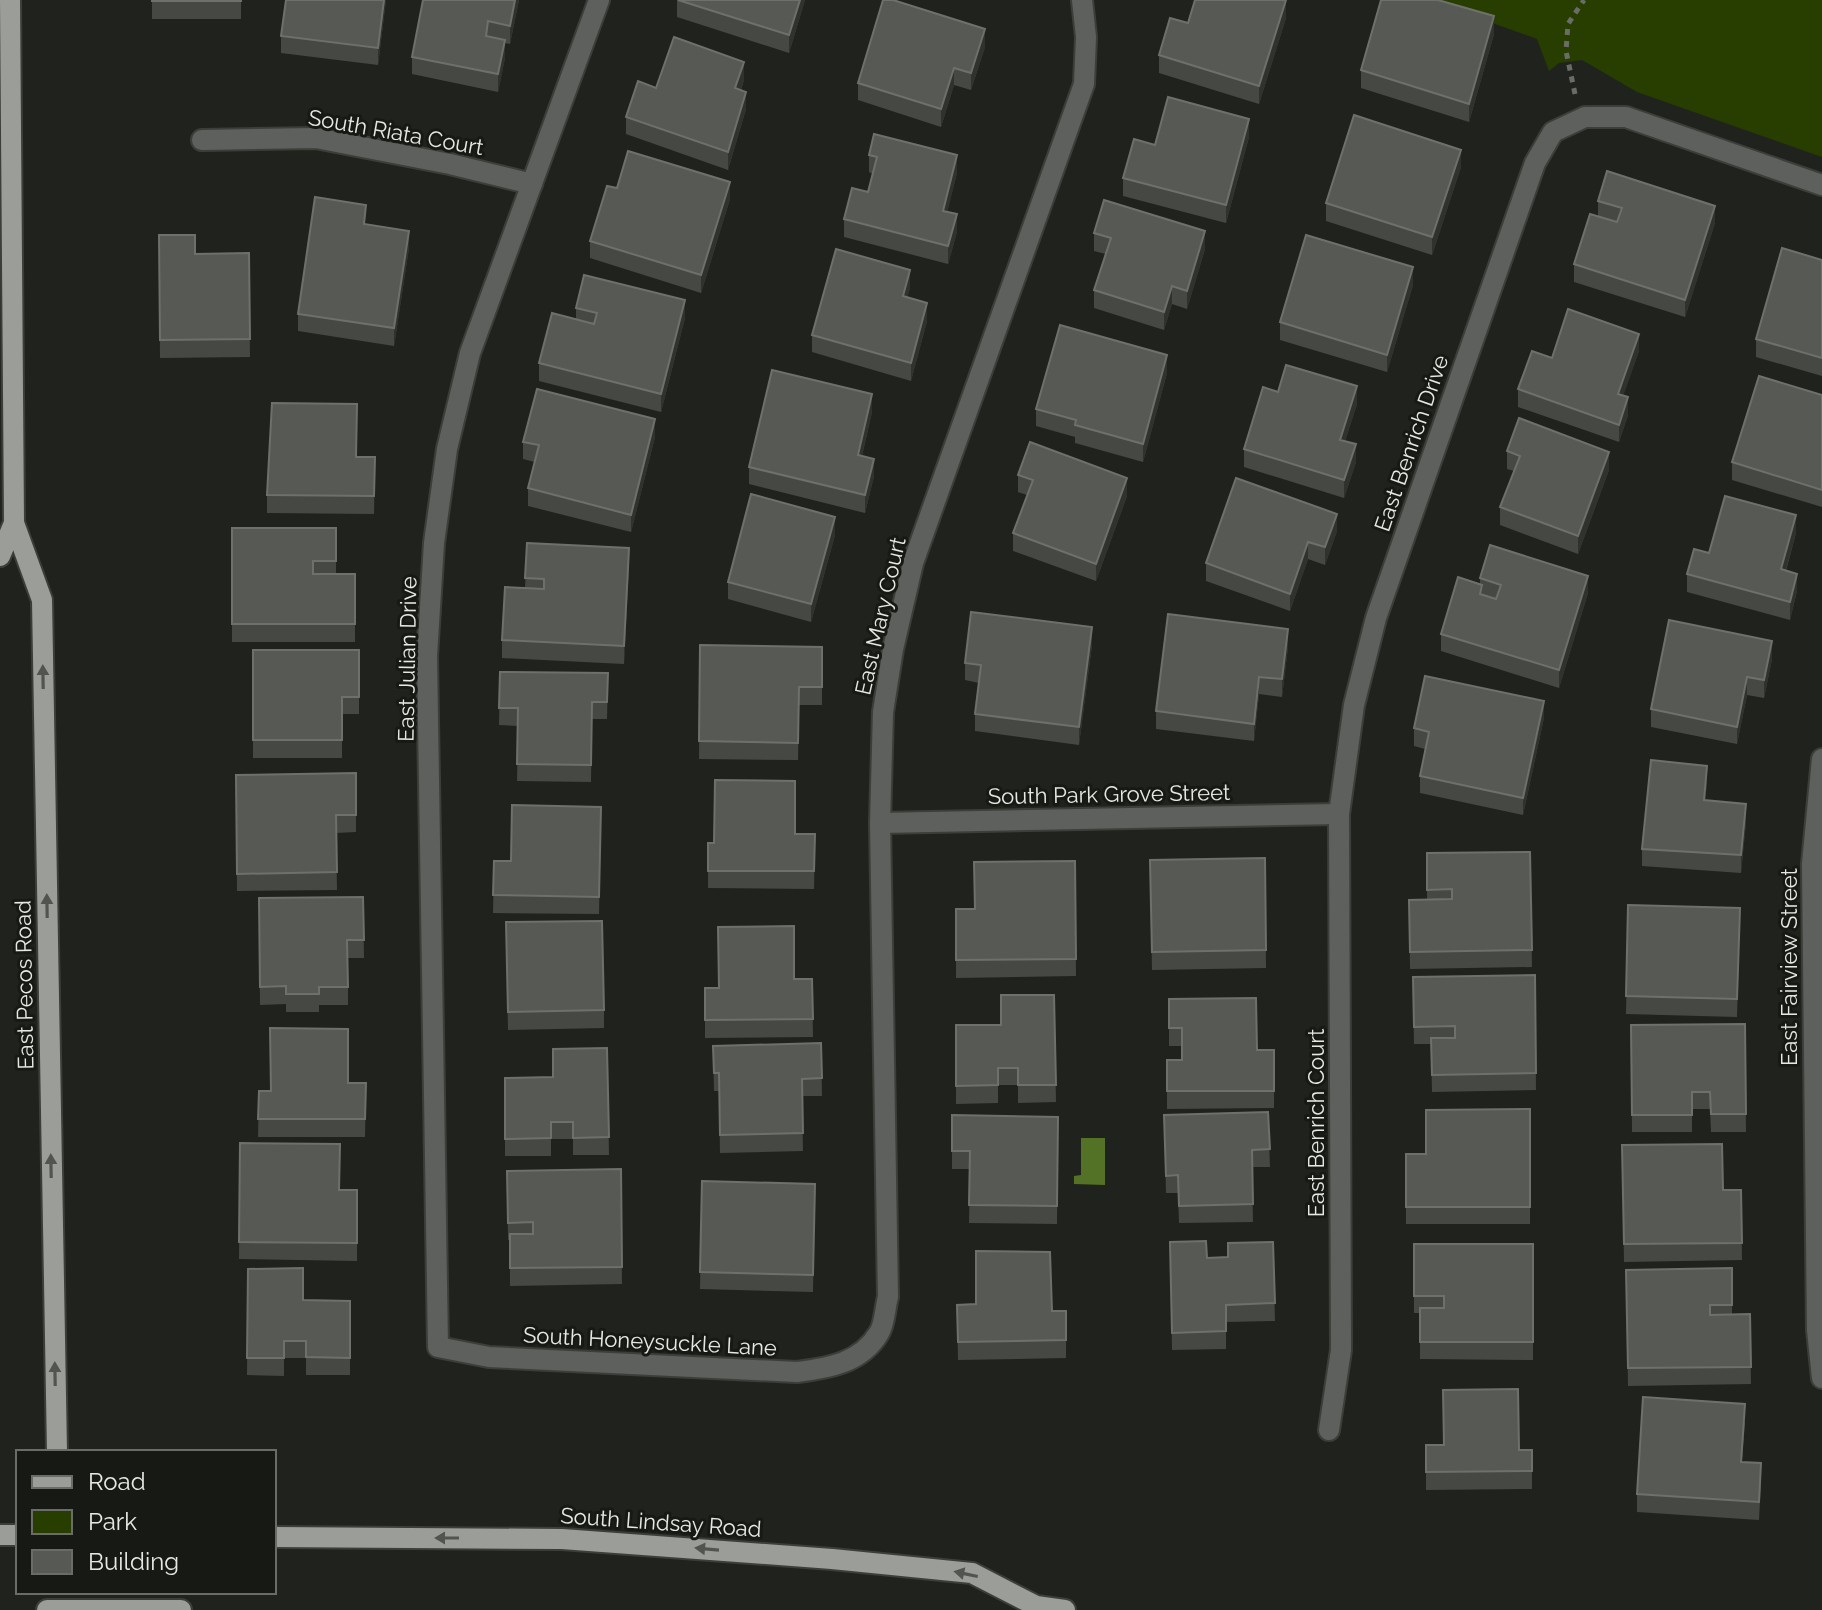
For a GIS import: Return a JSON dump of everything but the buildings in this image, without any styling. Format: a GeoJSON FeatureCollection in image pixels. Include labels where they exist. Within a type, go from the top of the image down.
{"type":"FeatureCollection","features":[{"type":"Feature","properties":{"kind":"main road","name":"East Pecos Road"},"geometry":{"type":"LineString","coordinates":[[10,0],[14,523],[42,600],[57,1450]]}},
{"type":"Feature","properties":{"kind":"main road","name":"East Pecos Road"},"geometry":{"type":"LineString","coordinates":[[0,556],[14,523]]}},
{"type":"Feature","properties":{"kind":"main road","name":"South Lindsay Road"},"geometry":{"type":"LineString","coordinates":[[276,1537],[562,1539],[832,1559],[972,1573],[1029,1608],[1065,1610]]}},
{"type":"Feature","properties":{"kind":"main road"},"geometry":{"type":"LineString","coordinates":[[47,1610],[181,1610]]}},
{"type":"Feature","properties":{"kind":"street","name":"East Julian Drive"},"geometry":{"type":"LineString","coordinates":[[438,1347],[427,656],[434,543],[447,449],[470,353],[599,0]]}},
{"type":"Feature","properties":{"kind":"street","name":"East Mary Court"},"geometry":{"type":"LineString","coordinates":[[857,1357],[880,1332],[888,1297],[880,823],[883,712],[893,649],[913,563],[1084,84],[1086,37],[1082,0]]}},
{"type":"Feature","properties":{"kind":"street"},"geometry":{"type":"LineString","coordinates":[[1585,117],[1626,117],[1822,185]]}},
{"type":"Feature","properties":{"kind":"street","name":"East Benrich Drive"},"geometry":{"type":"LineString","coordinates":[[1339,814],[1354,705],[1376,618],[1535,163],[1553,132],[1585,117]]}},
{"type":"Feature","properties":{"kind":"street","name":"South Riata Court"},"geometry":{"type":"LineString","coordinates":[[202,140],[316,138],[450,164],[532,184]]}},
{"type":"Feature","properties":{"kind":"street","name":"East Fairview Street"},"geometry":{"type":"LineString","coordinates":[[1822,759],[1812,864],[1818,1175],[1817,1330],[1822,1378]]}},
{"type":"Feature","properties":{"kind":"street","name":"South Park Grove Street"},"geometry":{"type":"LineString","coordinates":[[880,823],[1339,814]]}},
{"type":"Feature","properties":{"kind":"street","name":"East Benrich Court"},"geometry":{"type":"LineString","coordinates":[[1329,1430],[1341,1350],[1339,814]]}},
{"type":"Feature","properties":{"kind":"street","name":"South Honeysuckle Lane"},"geometry":{"type":"LineString","coordinates":[[438,1347],[489,1357],[797,1372],[832,1367],[857,1357]]}},
{"type":"Feature","properties":{"kind":"path"},"geometry":{"type":"LineString","coordinates":[[1584,0],[1568,24],[1566,51],[1572,88],[1585,117]]}},
{"type":"Feature","properties":{"kind":"green space"},"geometry":{"type":"Polygon","coordinates":[[[1428,0],[1822,0],[1822,157],[1637,92],[1582,60],[1559,63],[1549,71],[1537,39],[1428,0]]]}},
{"type":"Feature","properties":{"kind":"shaded area"},"geometry":{"type":"Polygon","coordinates":[[[1081,1138],[1105,1138],[1105,1185],[1074,1184],[1074,1176],[1081,1175],[1081,1138]]]}}]}
